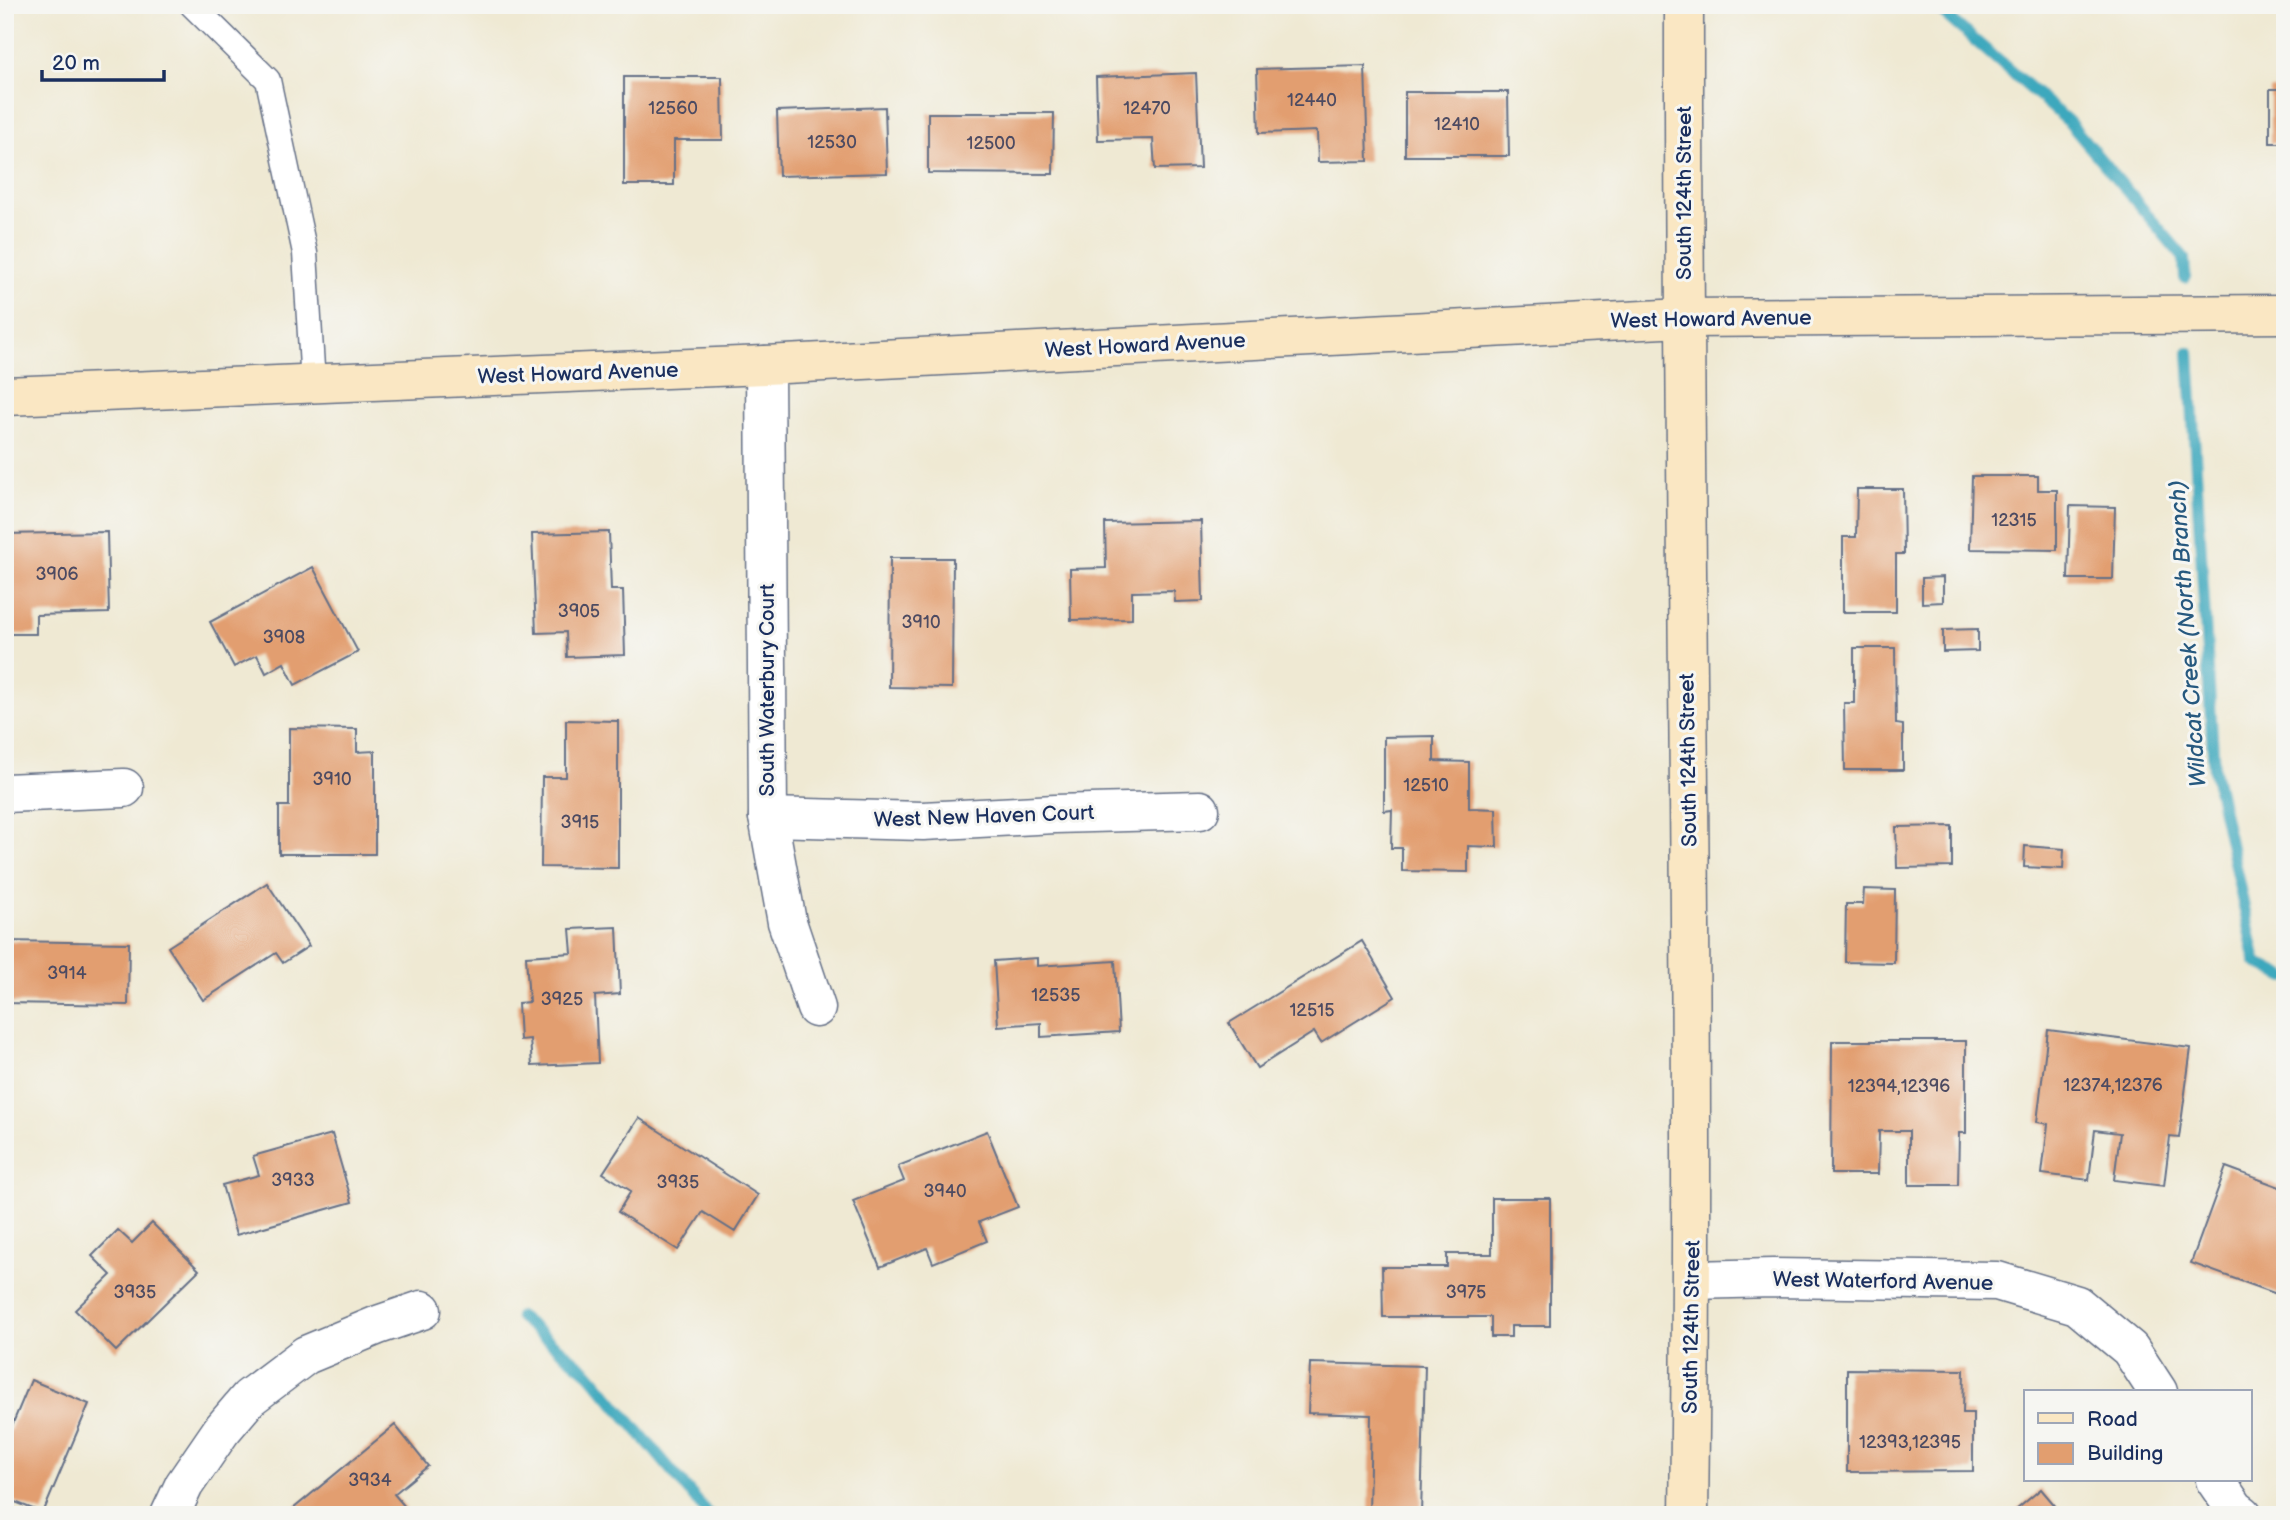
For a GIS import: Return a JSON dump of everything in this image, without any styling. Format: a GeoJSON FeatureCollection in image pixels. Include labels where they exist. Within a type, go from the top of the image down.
{"type":"FeatureCollection","features":[{"type":"Feature","properties":{"kind":"street","name":"South 124th Street"},"geometry":{"type":"LineString","coordinates":[[1684,5],[1692,1280],[1689,1515]]}},
{"type":"Feature","properties":{"kind":"street","name":"West Howard Avenue"},"geometry":{"type":"LineString","coordinates":[[5,396],[765,365],[1684,318],[2285,314]]}},
{"type":"Feature","properties":{"kind":"street","name":"South Waterbury Court"},"geometry":{"type":"LineString","coordinates":[[765,365],[768,817],[787,922],[816,1008]]}},
{"type":"Feature","properties":{"kind":"street"},"geometry":{"type":"LineString","coordinates":[[5,793],[124,788]]}},
{"type":"Feature","properties":{"kind":"street","name":"West New Haven Court"},"geometry":{"type":"LineString","coordinates":[[768,817],[923,821],[1200,810]]}},
{"type":"Feature","properties":{"kind":"street","name":"West Waterford Avenue"},"geometry":{"type":"LineString","coordinates":[[1692,1280],[1773,1278],[1997,1281],[2077,1305],[2130,1349],[2157,1390]]}},
{"type":"Feature","properties":{"kind":"street"},"geometry":{"type":"LineString","coordinates":[[170,1515],[184,1485],[221,1431],[249,1398],[306,1355],[377,1325],[422,1310]]}},
{"type":"Feature","properties":{"kind":"street"},"geometry":{"type":"LineString","coordinates":[[2216,1482],[2235,1509],[2243,1515]]}},
{"type":"Feature","properties":{"kind":"lane"},"geometry":{"type":"LineString","coordinates":[[192,5],[268,80],[306,253],[313,384]]}},
{"type":"Feature","properties":{"kind":"building"},"geometry":{"type":"Polygon","coordinates":[[[1365,66],[1368,161],[1318,162],[1317,131],[1259,133],[1257,69],[1365,66]]]}},
{"type":"Feature","properties":{"kind":"building"},"geometry":{"type":"Polygon","coordinates":[[[1196,73],[1200,168],[1155,169],[1153,139],[1098,140],[1096,77],[1196,73]]]}},
{"type":"Feature","properties":{"kind":"building"},"geometry":{"type":"Polygon","coordinates":[[[624,77],[722,77],[723,140],[674,140],[674,185],[624,185],[624,77]]]}},
{"type":"Feature","properties":{"kind":"building"},"geometry":{"type":"Polygon","coordinates":[[[2270,89],[2285,89],[2285,143],[2270,143],[2270,89]]]}},
{"type":"Feature","properties":{"kind":"building"},"geometry":{"type":"Polygon","coordinates":[[[1405,92],[1508,92],[1509,156],[1405,156],[1405,92]]]}},
{"type":"Feature","properties":{"kind":"building"},"geometry":{"type":"Polygon","coordinates":[[[885,107],[887,173],[779,176],[777,111],[885,107]]]}},
{"type":"Feature","properties":{"kind":"building"},"geometry":{"type":"Polygon","coordinates":[[[928,113],[1054,113],[1053,174],[928,173],[928,113]]]}},
{"type":"Feature","properties":{"kind":"building"},"geometry":{"type":"Polygon","coordinates":[[[1972,476],[2038,476],[2038,490],[2057,490],[2057,550],[1970,549],[1972,476]]]}},
{"type":"Feature","properties":{"kind":"building"},"geometry":{"type":"Polygon","coordinates":[[[1857,489],[1903,489],[1904,554],[1896,554],[1896,612],[1843,612],[1843,537],[1856,537],[1857,489]]]}},
{"type":"Feature","properties":{"kind":"building"},"geometry":{"type":"Polygon","coordinates":[[[2070,506],[2115,507],[2113,579],[2068,579],[2070,506]]]}},
{"type":"Feature","properties":{"kind":"building"},"geometry":{"type":"Polygon","coordinates":[[[1201,521],[1203,601],[1175,602],[1174,591],[1132,592],[1132,619],[1071,620],[1070,569],[1106,568],[1105,523],[1201,521]]]}},
{"type":"Feature","properties":{"kind":"building"},"geometry":{"type":"Polygon","coordinates":[[[107,532],[109,613],[36,615],[36,634],[5,634],[5,534],[107,532]]]}},
{"type":"Feature","properties":{"kind":"building"},"geometry":{"type":"Polygon","coordinates":[[[609,532],[611,590],[623,590],[625,655],[567,657],[566,632],[536,633],[532,534],[609,532]]]}},
{"type":"Feature","properties":{"kind":"building"},"geometry":{"type":"Polygon","coordinates":[[[890,558],[953,558],[952,688],[889,687],[890,558]]]}},
{"type":"Feature","properties":{"kind":"building"},"geometry":{"type":"Polygon","coordinates":[[[313,567],[358,652],[295,685],[284,663],[266,673],[257,655],[234,667],[210,622],[313,567]]]}},
{"type":"Feature","properties":{"kind":"building"},"geometry":{"type":"Polygon","coordinates":[[[1943,577],[1943,602],[1922,603],[1922,578],[1943,577]]]}},
{"type":"Feature","properties":{"kind":"building"},"geometry":{"type":"Polygon","coordinates":[[[1978,629],[1978,651],[1943,652],[1943,630],[1978,629]]]}},
{"type":"Feature","properties":{"kind":"building"},"geometry":{"type":"Polygon","coordinates":[[[1854,648],[1895,648],[1896,724],[1903,725],[1903,770],[1845,770],[1844,703],[1854,703],[1854,648]]]}},
{"type":"Feature","properties":{"kind":"building"},"geometry":{"type":"Polygon","coordinates":[[[566,720],[618,721],[618,868],[541,867],[542,777],[566,777],[566,720]]]}},
{"type":"Feature","properties":{"kind":"building"},"geometry":{"type":"Polygon","coordinates":[[[289,728],[357,729],[357,752],[375,751],[375,854],[279,854],[279,806],[289,806],[289,728]]]}},
{"type":"Feature","properties":{"kind":"building"},"geometry":{"type":"Polygon","coordinates":[[[1434,736],[1434,761],[1469,762],[1469,808],[1496,809],[1497,847],[1468,846],[1468,872],[1402,871],[1402,848],[1391,848],[1392,810],[1384,811],[1384,737],[1434,736]]]}},
{"type":"Feature","properties":{"kind":"building"},"geometry":{"type":"Polygon","coordinates":[[[1952,826],[1952,867],[1897,868],[1896,827],[1952,826]]]}},
{"type":"Feature","properties":{"kind":"building"},"geometry":{"type":"Polygon","coordinates":[[[2025,846],[2064,849],[2063,869],[2024,867],[2025,846]]]}},
{"type":"Feature","properties":{"kind":"building"},"geometry":{"type":"Polygon","coordinates":[[[267,883],[309,946],[283,963],[276,953],[203,1000],[168,947],[267,883]]]}},
{"type":"Feature","properties":{"kind":"building"},"geometry":{"type":"Polygon","coordinates":[[[1864,889],[1895,890],[1894,963],[1845,962],[1846,904],[1863,904],[1864,889]]]}},
{"type":"Feature","properties":{"kind":"building"},"geometry":{"type":"Polygon","coordinates":[[[617,927],[620,994],[595,996],[598,1063],[532,1066],[530,1039],[520,1040],[518,1003],[529,1002],[526,956],[572,953],[570,929],[617,927]]]}},
{"type":"Feature","properties":{"kind":"building"},"geometry":{"type":"Polygon","coordinates":[[[5,941],[129,943],[128,1005],[5,1003],[5,941]]]}},
{"type":"Feature","properties":{"kind":"building"},"geometry":{"type":"Polygon","coordinates":[[[1362,941],[1395,997],[1321,1043],[1314,1032],[1257,1068],[1229,1023],[1362,941]]]}},
{"type":"Feature","properties":{"kind":"building"},"geometry":{"type":"Polygon","coordinates":[[[1037,958],[1037,966],[1115,961],[1119,1032],[1041,1037],[1041,1023],[998,1026],[994,961],[1037,958]]]}},
{"type":"Feature","properties":{"kind":"building"},"geometry":{"type":"Polygon","coordinates":[[[2048,1030],[2191,1048],[2179,1138],[2170,1137],[2164,1186],[2114,1180],[2120,1133],[2095,1130],[2089,1180],[2042,1174],[2048,1124],[2037,1122],[2048,1030]]]}},
{"type":"Feature","properties":{"kind":"building"},"geometry":{"type":"Polygon","coordinates":[[[1832,1041],[1966,1041],[1966,1133],[1959,1133],[1958,1185],[1909,1185],[1909,1131],[1879,1131],[1878,1174],[1831,1174],[1832,1041]]]}},
{"type":"Feature","properties":{"kind":"building"},"geometry":{"type":"Polygon","coordinates":[[[639,1118],[758,1195],[735,1232],[703,1212],[678,1250],[618,1212],[631,1191],[603,1173],[639,1118]]]}},
{"type":"Feature","properties":{"kind":"building"},"geometry":{"type":"Polygon","coordinates":[[[987,1131],[1018,1207],[979,1222],[987,1241],[933,1263],[927,1248],[880,1267],[853,1201],[904,1181],[898,1166],[987,1131]]]}},
{"type":"Feature","properties":{"kind":"building"},"geometry":{"type":"Polygon","coordinates":[[[332,1134],[352,1202],[236,1235],[222,1185],[259,1175],[253,1156],[332,1134]]]}},
{"type":"Feature","properties":{"kind":"building"},"geometry":{"type":"Polygon","coordinates":[[[2226,1167],[2285,1189],[2285,1297],[2191,1263],[2226,1167]]]}},
{"type":"Feature","properties":{"kind":"building"},"geometry":{"type":"Polygon","coordinates":[[[1492,1198],[1550,1198],[1550,1326],[1511,1326],[1511,1337],[1491,1337],[1491,1317],[1383,1317],[1382,1267],[1447,1267],[1447,1254],[1492,1254],[1492,1198]]]}},
{"type":"Feature","properties":{"kind":"building"},"geometry":{"type":"Polygon","coordinates":[[[152,1223],[199,1270],[116,1351],[75,1310],[111,1275],[92,1256],[118,1230],[132,1243],[152,1223]]]}},
{"type":"Feature","properties":{"kind":"building"},"geometry":{"type":"Polygon","coordinates":[[[1310,1363],[1425,1366],[1421,1515],[1369,1515],[1371,1415],[1308,1413],[1310,1363]]]}},
{"type":"Feature","properties":{"kind":"building"},"geometry":{"type":"Polygon","coordinates":[[[1847,1369],[1964,1370],[1963,1413],[1973,1413],[1973,1471],[1847,1472],[1847,1369]]]}},
{"type":"Feature","properties":{"kind":"building"},"geometry":{"type":"Polygon","coordinates":[[[31,1380],[89,1404],[43,1513],[5,1498],[5,1442],[31,1380]]]}},
{"type":"Feature","properties":{"kind":"building"},"geometry":{"type":"Polygon","coordinates":[[[395,1425],[428,1466],[394,1494],[406,1508],[398,1515],[298,1515],[293,1509],[395,1425]]]}},
{"type":"Feature","properties":{"kind":"building"},"geometry":{"type":"Polygon","coordinates":[[[2041,1489],[2063,1515],[2010,1515],[2041,1489]]]}},
{"type":"Feature","properties":{"kind":"waterway","name":"Wildcat Creek (North Branch)"},"geometry":{"type":"LineString","coordinates":[[1934,5],[2068,121],[2184,258],[2185,278]]}},
{"type":"Feature","properties":{"kind":"waterway","name":"Wildcat Creek (North Branch)"},"geometry":{"type":"LineString","coordinates":[[2189,352],[2214,770],[2256,962],[2285,977]]}},
{"type":"Feature","properties":{"kind":"waterway"},"geometry":{"type":"LineString","coordinates":[[520,1317],[589,1373],[709,1515]]}}]}
